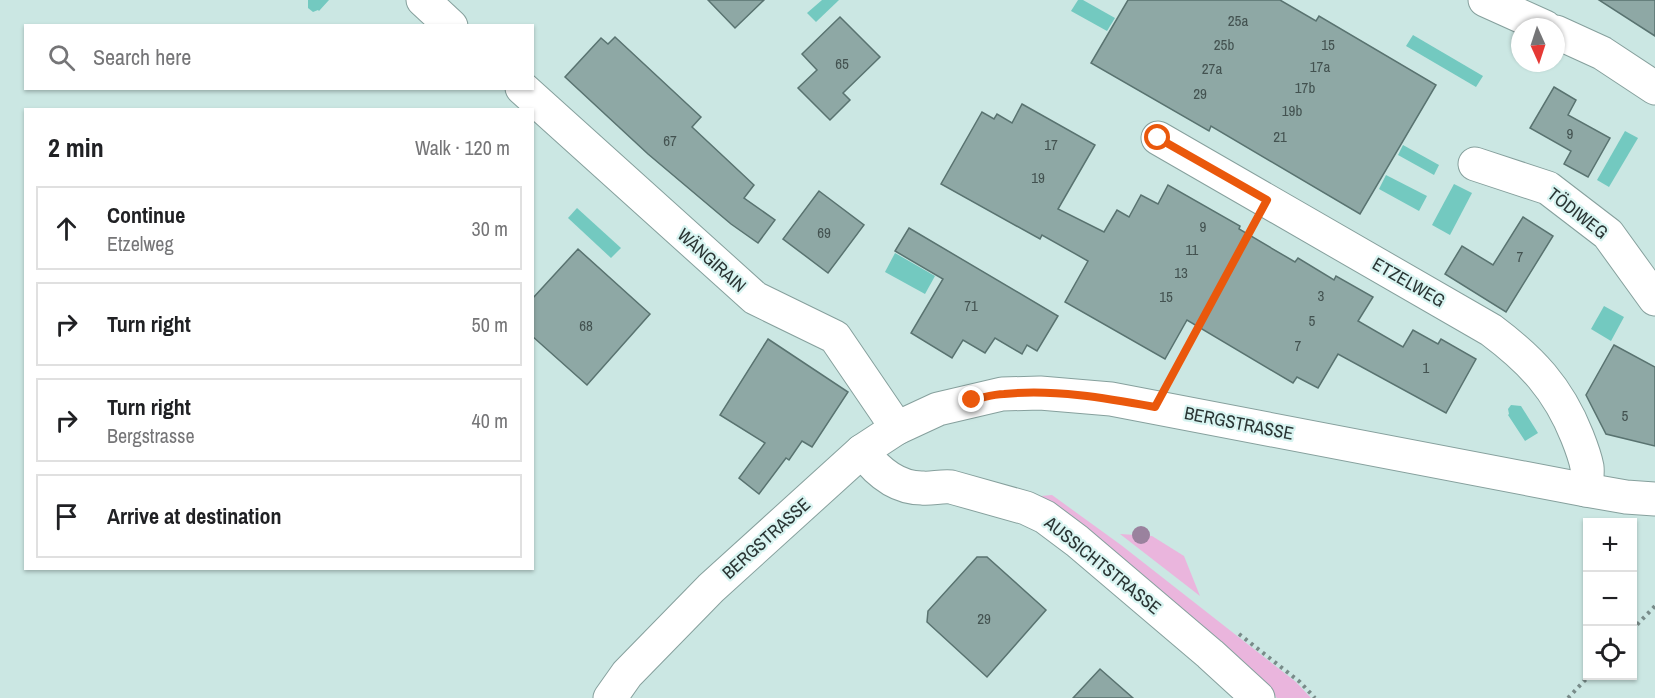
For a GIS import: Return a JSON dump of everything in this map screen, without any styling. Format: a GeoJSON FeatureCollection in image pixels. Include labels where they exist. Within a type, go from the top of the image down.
{"type":"FeatureCollection","features":[{"type":"Feature","properties":{"kind":"street"},"geometry":{"type":"LineString","coordinates":[[423,0],[450,24]]}},
{"type":"Feature","properties":{"kind":"street"},"geometry":{"type":"LineString","coordinates":[[1485,0],[1525,18]]}},
{"type":"Feature","properties":{"kind":"street"},"geometry":{"type":"LineString","coordinates":[[1565,36],[1602,53],[1655,88]]}},
{"type":"Feature","properties":{"kind":"street","name":"WÄNGIRAIN"},"geometry":{"type":"LineString","coordinates":[[524,90],[755,298],[835,337],[897,428]]}},
{"type":"Feature","properties":{"kind":"street","name":"ETZELWEG"},"geometry":{"type":"LineString","coordinates":[[1158,138],[1491,330],[1512,345],[1534,366],[1556,394],[1571,421],[1588,469],[1586,490]]}},
{"type":"Feature","properties":{"kind":"street","name":"TÖDIWEG"},"geometry":{"type":"LineString","coordinates":[[1475,164],[1548,188],[1608,234],[1655,299]]}},
{"type":"Feature","properties":{"kind":"street","name":"BERGSTRASSE"},"geometry":{"type":"LineString","coordinates":[[610,698],[627,674],[711,588],[862,451],[897,428],[938,409],[1002,394],[1040,393],[1111,399],[1586,490],[1655,499]]}},
{"type":"Feature","properties":{"kind":"street","name":"AUSSICHTSTRASSE"},"geometry":{"type":"LineString","coordinates":[[862,451],[873,466],[883,474],[909,487],[923,489],[938,486],[951,487],[1026,508],[1046,517],[1210,654],[1258,698]]}},
{"type":"Feature","properties":{"kind":"path"},"geometry":{"type":"LineString","coordinates":[[1155,407],[1267,200]]}},
{"type":"Feature","properties":{"kind":"path"},"geometry":{"type":"LineString","coordinates":[[1636,626],[1655,606]]}},
{"type":"Feature","properties":{"kind":"path"},"geometry":{"type":"LineString","coordinates":[[1568,698],[1584,680]]}},
{"type":"Feature","properties":{"kind":"shaded area"},"geometry":{"type":"Polygon","coordinates":[[[1052,495],[1121,545],[1296,682],[1311,698],[1277,698],[1242,664],[1038,500],[1041,496],[1052,495]]]}},
{"type":"Feature","properties":{"kind":"shaded area"},"geometry":{"type":"Polygon","coordinates":[[[1120,534],[1152,536],[1184,556],[1200,596],[1120,534]]]}},
{"type":"Feature","properties":{"kind":"water"},"geometry":{"type":"Polygon","coordinates":[[[308,0],[329,0],[319,11],[313,12],[308,8],[308,0]]]}},
{"type":"Feature","properties":{"kind":"water"},"geometry":{"type":"Polygon","coordinates":[[[822,0],[839,0],[816,22],[807,13],[822,0]]]}},
{"type":"Feature","properties":{"kind":"water"},"geometry":{"type":"Polygon","coordinates":[[[1078,0],[1083,0],[1115,18],[1107,31],[1071,11],[1078,0]]]}},
{"type":"Feature","properties":{"kind":"water"},"geometry":{"type":"Polygon","coordinates":[[[1413,35],[1483,76],[1476,87],[1406,46],[1413,35]]]}},
{"type":"Feature","properties":{"kind":"water"},"geometry":{"type":"Polygon","coordinates":[[[1625,131],[1638,138],[1609,187],[1597,180],[1625,131]]]}},
{"type":"Feature","properties":{"kind":"water"},"geometry":{"type":"Polygon","coordinates":[[[1403,145],[1439,165],[1434,175],[1398,155],[1403,145]]]}},
{"type":"Feature","properties":{"kind":"water"},"geometry":{"type":"Polygon","coordinates":[[[1386,175],[1427,196],[1419,211],[1379,189],[1386,175]]]}},
{"type":"Feature","properties":{"kind":"water"},"geometry":{"type":"Polygon","coordinates":[[[1454,184],[1472,193],[1450,235],[1432,225],[1454,184]]]}},
{"type":"Feature","properties":{"kind":"water"},"geometry":{"type":"Polygon","coordinates":[[[577,208],[621,248],[611,258],[568,218],[577,208]]]}},
{"type":"Feature","properties":{"kind":"water"},"geometry":{"type":"Polygon","coordinates":[[[895,253],[935,276],[925,294],[885,272],[895,253]]]}},
{"type":"Feature","properties":{"kind":"water"},"geometry":{"type":"Polygon","coordinates":[[[1604,306],[1624,317],[1611,341],[1591,329],[1604,306]]]}},
{"type":"Feature","properties":{"kind":"water"},"geometry":{"type":"Polygon","coordinates":[[[1511,405],[1521,406],[1538,433],[1525,441],[1508,415],[1511,405]]]}},
{"type":"Feature","properties":{"kind":"building"},"geometry":{"type":"Polygon","coordinates":[[[708,0],[764,0],[735,28],[708,0]]]}},
{"type":"Feature","properties":{"kind":"building"},"geometry":{"type":"Polygon","coordinates":[[[1128,0],[1280,0],[1316,21],[1319,16],[1436,85],[1360,214],[1211,126],[1209,131],[1091,63],[1128,0]]]}},
{"type":"Feature","properties":{"kind":"building"},"geometry":{"type":"Polygon","coordinates":[[[1599,0],[1655,0],[1655,36],[1599,0]]]}},
{"type":"Feature","properties":{"kind":"building"},"geometry":{"type":"Polygon","coordinates":[[[840,17],[880,57],[843,93],[850,100],[830,120],[798,88],[817,70],[802,54],[840,17]]]}},
{"type":"Feature","properties":{"kind":"building"},"geometry":{"type":"Polygon","coordinates":[[[615,37],[701,117],[692,127],[754,185],[744,198],[775,220],[758,243],[731,224],[648,154],[565,77],[601,38],[608,44],[615,37]]]}},
{"type":"Feature","properties":{"kind":"building"},"geometry":{"type":"Polygon","coordinates":[[[1554,87],[1576,100],[1568,115],[1610,138],[1588,177],[1564,164],[1571,151],[1530,128],[1554,87]]]}},
{"type":"Feature","properties":{"kind":"building"},"geometry":{"type":"Polygon","coordinates":[[[1022,104],[1095,145],[1058,209],[1104,232],[1117,210],[1129,217],[1141,195],[1158,204],[1168,185],[1240,226],[1239,229],[1295,262],[1298,258],[1334,280],[1336,276],[1373,297],[1358,321],[1403,347],[1413,330],[1438,344],[1441,339],[1476,359],[1446,413],[1338,354],[1318,388],[1297,377],[1293,383],[1187,320],[1165,359],[1065,302],[1088,261],[1042,235],[1040,239],[941,184],[982,112],[994,119],[997,114],[1012,123],[1022,104]]]}},
{"type":"Feature","properties":{"kind":"building"},"geometry":{"type":"Polygon","coordinates":[[[819,191],[864,225],[828,273],[783,239],[819,191]]]}},
{"type":"Feature","properties":{"kind":"building"},"geometry":{"type":"Polygon","coordinates":[[[1523,217],[1553,236],[1506,312],[1445,274],[1462,246],[1493,265],[1523,217]]]}},
{"type":"Feature","properties":{"kind":"building"},"geometry":{"type":"Polygon","coordinates":[[[909,228],[1058,316],[1037,351],[1027,345],[1022,354],[995,338],[985,353],[963,340],[952,358],[911,333],[943,279],[895,251],[909,228]]]}},
{"type":"Feature","properties":{"kind":"building"},"geometry":{"type":"Polygon","coordinates":[[[578,249],[650,314],[587,385],[534,338],[534,297],[578,249]]]}},
{"type":"Feature","properties":{"kind":"building"},"geometry":{"type":"Polygon","coordinates":[[[768,339],[848,392],[812,447],[802,441],[789,460],[786,458],[759,494],[739,478],[765,443],[720,415],[768,339]]]}},
{"type":"Feature","properties":{"kind":"building"},"geometry":{"type":"Polygon","coordinates":[[[1614,345],[1655,367],[1655,446],[1606,434],[1586,395],[1614,345]]]}},
{"type":"Feature","properties":{"kind":"building"},"geometry":{"type":"Polygon","coordinates":[[[977,557],[987,557],[1046,610],[987,677],[927,622],[928,611],[977,557]]]}},
{"type":"Feature","properties":{"kind":"building"},"geometry":{"type":"Polygon","coordinates":[[[1100,669],[1133,698],[1073,698],[1100,669]]]}},
{"type":"Feature","properties":{"kind":"route"},"geometry":{"type":"LineString","coordinates":[[972,400],[1002,394],[1040,393],[1111,399],[1155,407],[1267,200],[1158,138]]}}]}
